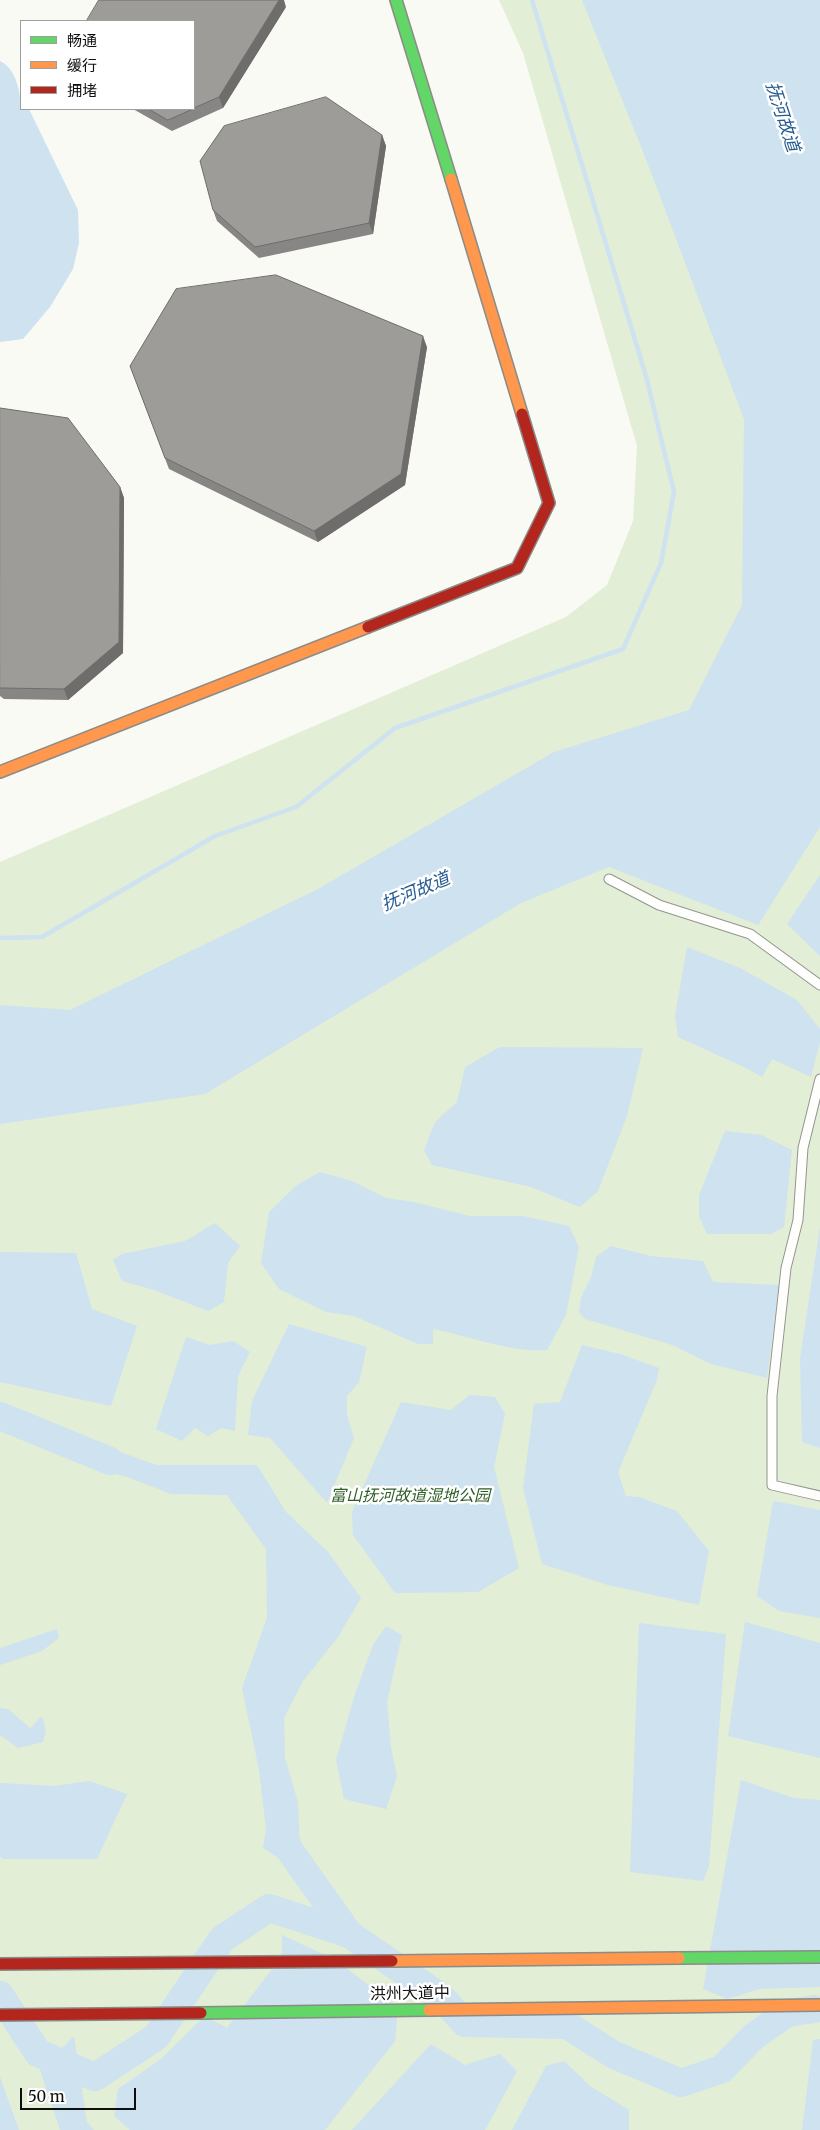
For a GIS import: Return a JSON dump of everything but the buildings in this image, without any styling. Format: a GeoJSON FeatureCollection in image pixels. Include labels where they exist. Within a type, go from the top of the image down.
{"type":"FeatureCollection","features":[{"type":"Feature","properties":{"kind":"main road"},"geometry":{"type":"LineString","coordinates":[[0,772],[517,568],[549,503],[396,0]]}},
{"type":"Feature","properties":{"kind":"main road","name":"洪州大道中"},"geometry":{"type":"LineString","coordinates":[[0,1964],[820,1957]]}},
{"type":"Feature","properties":{"kind":"main road","name":"洪州大道中"},"geometry":{"type":"LineString","coordinates":[[0,2015],[820,2006]]}},
{"type":"Feature","properties":{"kind":"lane"},"geometry":{"type":"LineString","coordinates":[[609,879],[659,905],[750,934],[820,984]]}},
{"type":"Feature","properties":{"kind":"lane"},"geometry":{"type":"LineString","coordinates":[[820,1079],[803,1148],[798,1220],[786,1268],[772,1396],[772,1485],[820,1496]]}},
{"type":"Feature","properties":{"kind":"green space","name":"富山抚河故道湿地公园"},"geometry":{"type":"Polygon","coordinates":[[[499,0],[820,0],[820,2130],[0,2130],[0,862],[566,617],[607,585],[633,521],[637,446],[523,53],[499,0]]]}},
{"type":"Feature","properties":{"kind":"water","name":"抚河故道"},"geometry":{"type":"Polygon","coordinates":[[[582,0],[820,0],[820,827],[758,925],[609,867],[521,903],[205,1094],[0,1124],[0,1005],[70,1010],[318,889],[554,752],[689,710],[742,605],[744,419],[644,154],[582,0]]]}},
{"type":"Feature","properties":{"kind":"water"},"geometry":{"type":"Polygon","coordinates":[[[0,61],[14,75],[19,89],[20,110],[29,110],[78,210],[79,243],[73,269],[50,307],[23,339],[0,342],[0,61]]]}},
{"type":"Feature","properties":{"kind":"water"},"geometry":{"type":"Polygon","coordinates":[[[820,875],[820,956],[787,924],[820,875]]]}},
{"type":"Feature","properties":{"kind":"water"},"geometry":{"type":"Polygon","coordinates":[[[687,947],[740,968],[797,1000],[820,1029],[820,1042],[811,1077],[772,1059],[762,1077],[678,1037],[675,1016],[687,947]]]}},
{"type":"Feature","properties":{"kind":"water"},"geometry":{"type":"Polygon","coordinates":[[[500,1047],[643,1048],[627,1116],[598,1191],[580,1207],[531,1187],[432,1165],[424,1150],[435,1122],[457,1102],[465,1067],[500,1047]]]}},
{"type":"Feature","properties":{"kind":"water"},"geometry":{"type":"Polygon","coordinates":[[[725,1131],[761,1135],[792,1150],[784,1227],[771,1234],[707,1234],[699,1216],[699,1195],[725,1131]]]}},
{"type":"Feature","properties":{"kind":"water"},"geometry":{"type":"Polygon","coordinates":[[[320,1172],[352,1181],[386,1198],[414,1202],[470,1216],[523,1216],[569,1226],[579,1247],[566,1315],[547,1350],[505,1347],[433,1329],[433,1344],[418,1344],[354,1316],[326,1312],[279,1289],[261,1263],[269,1212],[297,1185],[320,1172]]]}},
{"type":"Feature","properties":{"kind":"water"},"geometry":{"type":"Polygon","coordinates":[[[215,1223],[240,1246],[228,1263],[224,1302],[208,1311],[154,1290],[122,1281],[113,1260],[122,1254],[185,1241],[215,1223]]]}},
{"type":"Feature","properties":{"kind":"water"},"geometry":{"type":"Polygon","coordinates":[[[820,1227],[820,1448],[802,1442],[800,1358],[820,1227]]]}},
{"type":"Feature","properties":{"kind":"water"},"geometry":{"type":"Polygon","coordinates":[[[611,1246],[651,1256],[703,1261],[713,1282],[779,1285],[767,1378],[711,1364],[672,1345],[585,1319],[579,1312],[581,1298],[591,1277],[596,1257],[611,1246]]]}},
{"type":"Feature","properties":{"kind":"water"},"geometry":{"type":"Polygon","coordinates":[[[0,1252],[76,1253],[92,1309],[137,1326],[111,1406],[0,1382],[0,1252]]]}},
{"type":"Feature","properties":{"kind":"water"},"geometry":{"type":"Polygon","coordinates":[[[289,1324],[367,1347],[359,1382],[347,1396],[347,1415],[354,1438],[327,1503],[270,1438],[248,1435],[252,1401],[289,1324]]]}},
{"type":"Feature","properties":{"kind":"water"},"geometry":{"type":"Polygon","coordinates":[[[186,1337],[210,1345],[233,1341],[250,1352],[238,1376],[235,1431],[221,1428],[208,1436],[195,1428],[182,1441],[156,1429],[186,1337]]]}},
{"type":"Feature","properties":{"kind":"water"},"geometry":{"type":"Polygon","coordinates":[[[582,1345],[620,1354],[659,1368],[657,1380],[618,1472],[626,1496],[639,1497],[677,1511],[709,1551],[699,1605],[608,1585],[542,1564],[523,1488],[534,1404],[560,1402],[582,1345]]]}},
{"type":"Feature","properties":{"kind":"water"},"geometry":{"type":"Polygon","coordinates":[[[470,1395],[495,1397],[505,1414],[494,1467],[519,1568],[478,1592],[395,1593],[353,1535],[352,1512],[401,1402],[451,1410],[470,1395]]]}},
{"type":"Feature","properties":{"kind":"water"},"geometry":{"type":"Polygon","coordinates":[[[82,1438],[156,1465],[257,1465],[286,1512],[328,1552],[361,1598],[338,1637],[303,1681],[284,1718],[285,1758],[298,1803],[301,1872],[263,1848],[266,1829],[259,1770],[242,1688],[267,1618],[266,1549],[227,1495],[171,1494],[127,1477],[95,1469],[72,1451],[82,1438]]]}},
{"type":"Feature","properties":{"kind":"water"},"geometry":{"type":"Polygon","coordinates":[[[773,1501],[820,1510],[820,1618],[779,1611],[757,1596],[773,1501]]]}},
{"type":"Feature","properties":{"kind":"water"},"geometry":{"type":"Polygon","coordinates":[[[745,1622],[820,1643],[820,1758],[728,1736],[745,1622]]]}},
{"type":"Feature","properties":{"kind":"water"},"geometry":{"type":"Polygon","coordinates":[[[639,1623],[726,1634],[709,1866],[703,1881],[630,1872],[639,1623]]]}},
{"type":"Feature","properties":{"kind":"water"},"geometry":{"type":"Polygon","coordinates":[[[386,1626],[402,1635],[387,1702],[391,1747],[397,1776],[386,1809],[344,1799],[336,1760],[355,1694],[373,1645],[386,1626]]]}},
{"type":"Feature","properties":{"kind":"water"},"geometry":{"type":"Polygon","coordinates":[[[57,1629],[59,1638],[42,1651],[0,1665],[0,1648],[57,1629]]]}},
{"type":"Feature","properties":{"kind":"water"},"geometry":{"type":"Polygon","coordinates":[[[0,1708],[8,1709],[30,1728],[42,1716],[46,1731],[43,1742],[18,1748],[0,1735],[0,1708]]]}},
{"type":"Feature","properties":{"kind":"water"},"geometry":{"type":"Polygon","coordinates":[[[741,1780],[794,1798],[820,1800],[820,1987],[760,1989],[727,1999],[703,1989],[741,1780]]]}},
{"type":"Feature","properties":{"kind":"water"},"geometry":{"type":"Polygon","coordinates":[[[89,1781],[127,1794],[97,1859],[3,1859],[0,1856],[0,1783],[54,1786],[89,1781]]]}},
{"type":"Feature","properties":{"kind":"water"},"geometry":{"type":"Polygon","coordinates":[[[282,1935],[336,1960],[398,2008],[395,2041],[325,2130],[130,2130],[114,2116],[118,2089],[161,2059],[205,2016],[227,2028],[282,1956],[282,1935]]]}},
{"type":"Feature","properties":{"kind":"water"},"geometry":{"type":"Polygon","coordinates":[[[74,2036],[87,2122],[94,2130],[60,2130],[40,2070],[74,2036]]]}},
{"type":"Feature","properties":{"kind":"water"},"geometry":{"type":"Polygon","coordinates":[[[820,2039],[820,2130],[802,2130],[813,2040],[820,2039]]]}},
{"type":"Feature","properties":{"kind":"water"},"geometry":{"type":"Polygon","coordinates":[[[431,2044],[465,2065],[500,2054],[517,2071],[485,2130],[352,2130],[431,2044]]]}},
{"type":"Feature","properties":{"kind":"water"},"geometry":{"type":"Polygon","coordinates":[[[564,2061],[590,2086],[629,2110],[629,2130],[512,2130],[546,2066],[564,2061]]]}},
{"type":"Feature","properties":{"kind":"water"},"geometry":{"type":"Polygon","coordinates":[[[0,2077],[19,2130],[0,2130],[0,2077]]]}},
{"type":"Feature","properties":{"kind":"waterway"},"geometry":{"type":"LineString","coordinates":[[0,938],[42,937],[215,836],[296,807],[395,728],[623,649],[661,563],[674,492],[646,376],[532,0]]}},
{"type":"Feature","properties":{"kind":"waterway"},"geometry":{"type":"LineString","coordinates":[[0,1416],[110,1461]]}},
{"type":"Feature","properties":{"kind":"waterway"},"geometry":{"type":"LineString","coordinates":[[284,1833],[288,1848],[349,1934]]}},
{"type":"Feature","properties":{"kind":"waterway"},"geometry":{"type":"LineString","coordinates":[[0,1995],[38,2053],[95,2077],[156,2037],[222,1939],[269,1908],[349,1934],[441,1997],[465,2023],[567,2025],[614,2055],[681,2083],[722,2069],[753,2037],[787,2013],[814,2009]]}},
{"type":"Feature","properties":{"kind":"traffic: fast"},"geometry":{"type":"LineString","coordinates":[[396,0],[451,179]]}},
{"type":"Feature","properties":{"kind":"traffic: fast"},"geometry":{"type":"LineString","coordinates":[[679,1958],[820,1957]]}},
{"type":"Feature","properties":{"kind":"traffic: fast"},"geometry":{"type":"LineString","coordinates":[[201,2013],[429,2010]]}},
{"type":"Feature","properties":{"kind":"traffic: slow"},"geometry":{"type":"LineString","coordinates":[[451,179],[522,414]]}},
{"type":"Feature","properties":{"kind":"traffic: slow"},"geometry":{"type":"LineString","coordinates":[[0,772],[368,627]]}},
{"type":"Feature","properties":{"kind":"traffic: slow"},"geometry":{"type":"LineString","coordinates":[[392,1961],[679,1958]]}},
{"type":"Feature","properties":{"kind":"traffic: slow"},"geometry":{"type":"LineString","coordinates":[[429,2010],[820,2005]]}},
{"type":"Feature","properties":{"kind":"traffic: jam"},"geometry":{"type":"LineString","coordinates":[[368,627],[517,568],[549,503],[522,414]]}},
{"type":"Feature","properties":{"kind":"traffic: jam"},"geometry":{"type":"LineString","coordinates":[[0,1964],[392,1961]]}},
{"type":"Feature","properties":{"kind":"traffic: jam"},"geometry":{"type":"LineString","coordinates":[[0,2015],[201,2013]]}}]}
